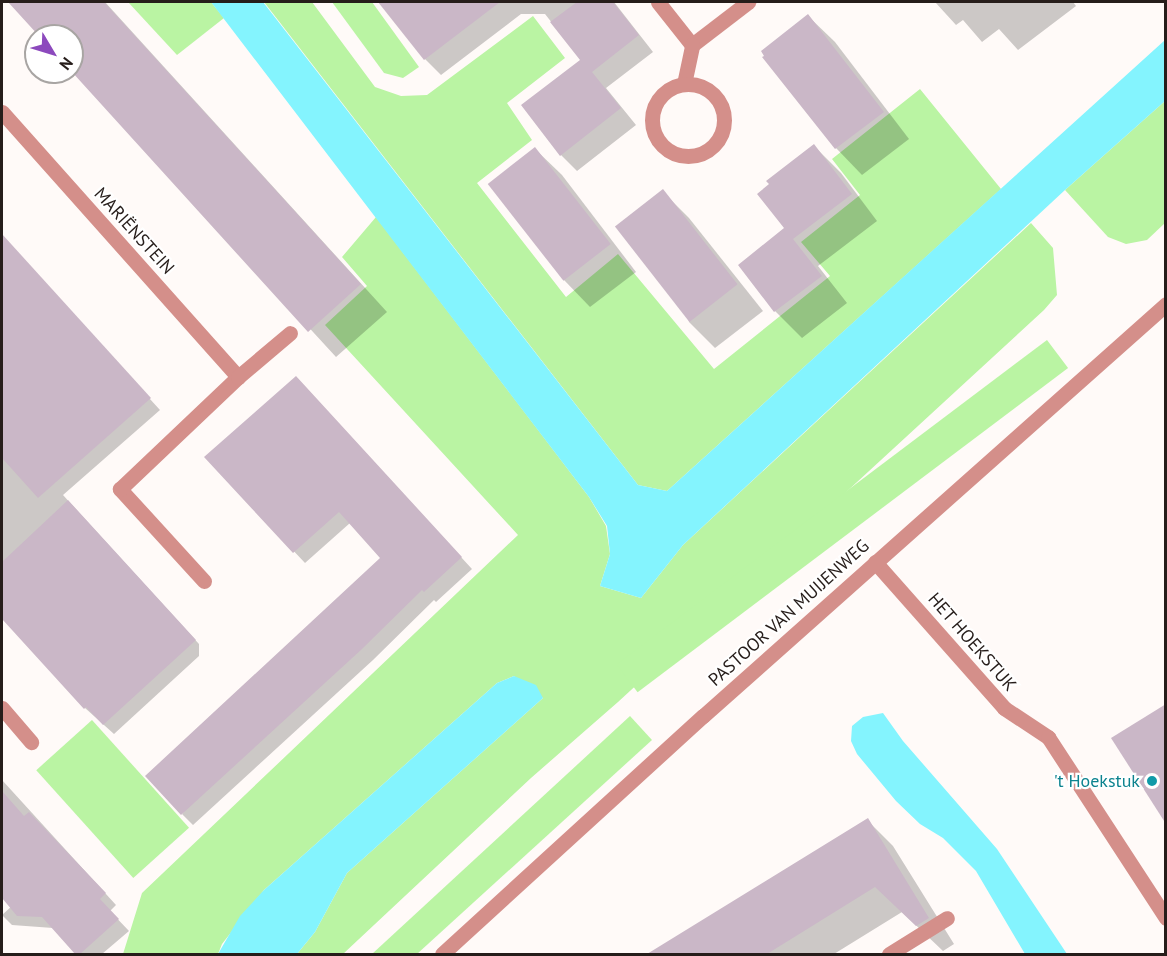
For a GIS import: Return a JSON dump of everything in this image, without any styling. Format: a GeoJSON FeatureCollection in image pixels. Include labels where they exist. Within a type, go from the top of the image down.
{"type":"FeatureCollection","features":[{"type":"Feature","properties":{"kind":"street"},"geometry":{"type":"LineString","coordinates":[[658,2],[693,45]]}},
{"type":"Feature","properties":{"kind":"street"},"geometry":{"type":"LineString","coordinates":[[684,84],[693,45],[748,2]]}},
{"type":"Feature","properties":{"kind":"street"},"geometry":{"type":"LineString","coordinates":[[684,84],[695,84],[714,95],[723,116],[719,137],[712,146],[691,156],[668,149],[659,141],[653,123],[655,105],[662,95],[672,87],[684,84]]}},
{"type":"Feature","properties":{"kind":"street","name":"MARIËNSTEIN"},"geometry":{"type":"LineString","coordinates":[[2,112],[238,377]]}},
{"type":"Feature","properties":{"kind":"street","name":"PASTOOR VAN MUIJENWEG"},"geometry":{"type":"LineString","coordinates":[[442,954],[875,562],[1166,304]]}},
{"type":"Feature","properties":{"kind":"street"},"geometry":{"type":"LineString","coordinates":[[204,581],[120,489],[238,377],[290,333]]}},
{"type":"Feature","properties":{"kind":"street","name":"HET HOEKSTUK"},"geometry":{"type":"LineString","coordinates":[[875,562],[1004,708],[1048,737],[1166,918]]}},
{"type":"Feature","properties":{"kind":"street"},"geometry":{"type":"LineString","coordinates":[[2,708],[31,742]]}},
{"type":"Feature","properties":{"kind":"street"},"geometry":{"type":"LineString","coordinates":[[889,954],[947,918]]}},
{"type":"Feature","properties":{"kind":"green space"},"geometry":{"type":"Polygon","coordinates":[[[128,2],[211,2],[224,18],[177,55],[128,2]]]}},
{"type":"Feature","properties":{"kind":"green space"},"geometry":{"type":"Polygon","coordinates":[[[264,2],[312,2],[375,87],[401,96],[427,95],[533,16],[565,58],[507,103],[532,140],[477,183],[566,297],[618,254],[714,369],[830,276],[801,242],[860,195],[832,159],[920,89],[1001,189],[667,491],[638,485],[264,2]]]}},
{"type":"Feature","properties":{"kind":"green space"},"geometry":{"type":"Polygon","coordinates":[[[332,2],[372,2],[419,67],[403,78],[384,73],[332,2]]]}},
{"type":"Feature","properties":{"kind":"green space"},"geometry":{"type":"Polygon","coordinates":[[[1165,101],[1165,223],[1147,240],[1126,244],[1108,237],[1065,190],[1165,101]]]}},
{"type":"Feature","properties":{"kind":"green space"},"geometry":{"type":"Polygon","coordinates":[[[376,217],[589,497],[606,526],[610,554],[600,586],[641,598],[683,545],[1031,223],[1053,248],[1057,295],[1044,310],[618,702],[531,778],[343,954],[297,954],[315,932],[347,873],[543,698],[514,676],[497,683],[264,890],[222,944],[218,954],[123,954],[142,893],[518,535],[325,325],[367,286],[342,257],[376,217]]]}},
{"type":"Feature","properties":{"kind":"green space"},"geometry":{"type":"Polygon","coordinates":[[[1047,340],[1068,368],[638,692],[617,664],[1047,340]]]}},
{"type":"Feature","properties":{"kind":"green space"},"geometry":{"type":"Polygon","coordinates":[[[630,716],[652,740],[417,954],[372,954],[630,716]]]}},
{"type":"Feature","properties":{"kind":"green space"},"geometry":{"type":"Polygon","coordinates":[[[92,720],[189,828],[133,878],[36,770],[92,720]]]}},
{"type":"Feature","properties":{"kind":"water"},"geometry":{"type":"Polygon","coordinates":[[[211,2],[263,2],[638,485],[667,491],[1165,40],[1165,101],[1065,190],[683,545],[641,598],[600,586],[610,554],[607,526],[589,497],[211,2]]]}},
{"type":"Feature","properties":{"kind":"water"},"geometry":{"type":"Polygon","coordinates":[[[514,676],[536,685],[543,698],[347,873],[315,932],[297,954],[218,954],[240,916],[264,890],[497,683],[514,676]]]}},
{"type":"Feature","properties":{"kind":"water"},"geometry":{"type":"Polygon","coordinates":[[[883,713],[903,741],[997,849],[1067,954],[1025,954],[976,871],[943,838],[920,824],[896,801],[857,754],[851,741],[852,726],[863,717],[883,713]]]}},
{"type":"Feature","properties":{"kind":"building"},"geometry":{"type":"Polygon","coordinates":[[[8,2],[104,2],[361,284],[308,332],[83,84],[84,24],[28,24],[8,2]]]}},
{"type":"Feature","properties":{"kind":"building"},"geometry":{"type":"Polygon","coordinates":[[[378,2],[500,2],[424,60],[378,2]]]}},
{"type":"Feature","properties":{"kind":"building"},"geometry":{"type":"Polygon","coordinates":[[[577,2],[613,2],[639,35],[592,72],[621,108],[560,156],[521,105],[580,60],[550,22],[577,2]]]}},
{"type":"Feature","properties":{"kind":"building"},"geometry":{"type":"Polygon","coordinates":[[[808,14],[884,112],[835,149],[762,57],[764,56],[761,51],[808,14]]]}},
{"type":"Feature","properties":{"kind":"building"},"geometry":{"type":"Polygon","coordinates":[[[814,144],[852,194],[793,239],[822,276],[774,312],[738,265],[784,228],[757,194],[769,184],[766,181],[814,144]]]}},
{"type":"Feature","properties":{"kind":"building"},"geometry":{"type":"Polygon","coordinates":[[[535,147],[611,244],[563,281],[488,184],[535,147]]]}},
{"type":"Feature","properties":{"kind":"building"},"geometry":{"type":"Polygon","coordinates":[[[663,189],[737,284],[689,322],[615,227],[663,189]]]}},
{"type":"Feature","properties":{"kind":"building"},"geometry":{"type":"Polygon","coordinates":[[[2,234],[151,398],[38,498],[2,458],[2,234]]]}},
{"type":"Feature","properties":{"kind":"building"},"geometry":{"type":"Polygon","coordinates":[[[296,376],[462,557],[424,592],[422,590],[362,649],[181,815],[145,776],[380,558],[339,512],[293,553],[204,457],[296,376]]]}},
{"type":"Feature","properties":{"kind":"building"},"geometry":{"type":"Polygon","coordinates":[[[68,500],[196,640],[103,725],[86,707],[84,709],[2,619],[2,562],[68,500]]]}},
{"type":"Feature","properties":{"kind":"building","name":"'t Hoekstuk"},"geometry":{"type":"Polygon","coordinates":[[[1166,704],[1166,824],[1111,738],[1166,704]]]}},
{"type":"Feature","properties":{"kind":"building"},"geometry":{"type":"Polygon","coordinates":[[[2,791],[24,816],[29,812],[106,893],[100,899],[119,919],[80,954],[75,954],[42,917],[17,916],[2,898],[2,791]]]}},
{"type":"Feature","properties":{"kind":"building"},"geometry":{"type":"Polygon","coordinates":[[[868,818],[929,918],[916,926],[875,887],[767,954],[647,954],[868,818]]]}},
{"type":"Feature","properties":{"kind":"place","name":"'t Hoekstuk"},"geometry":{"type":"Point","coordinates":[1152,781]}}]}
